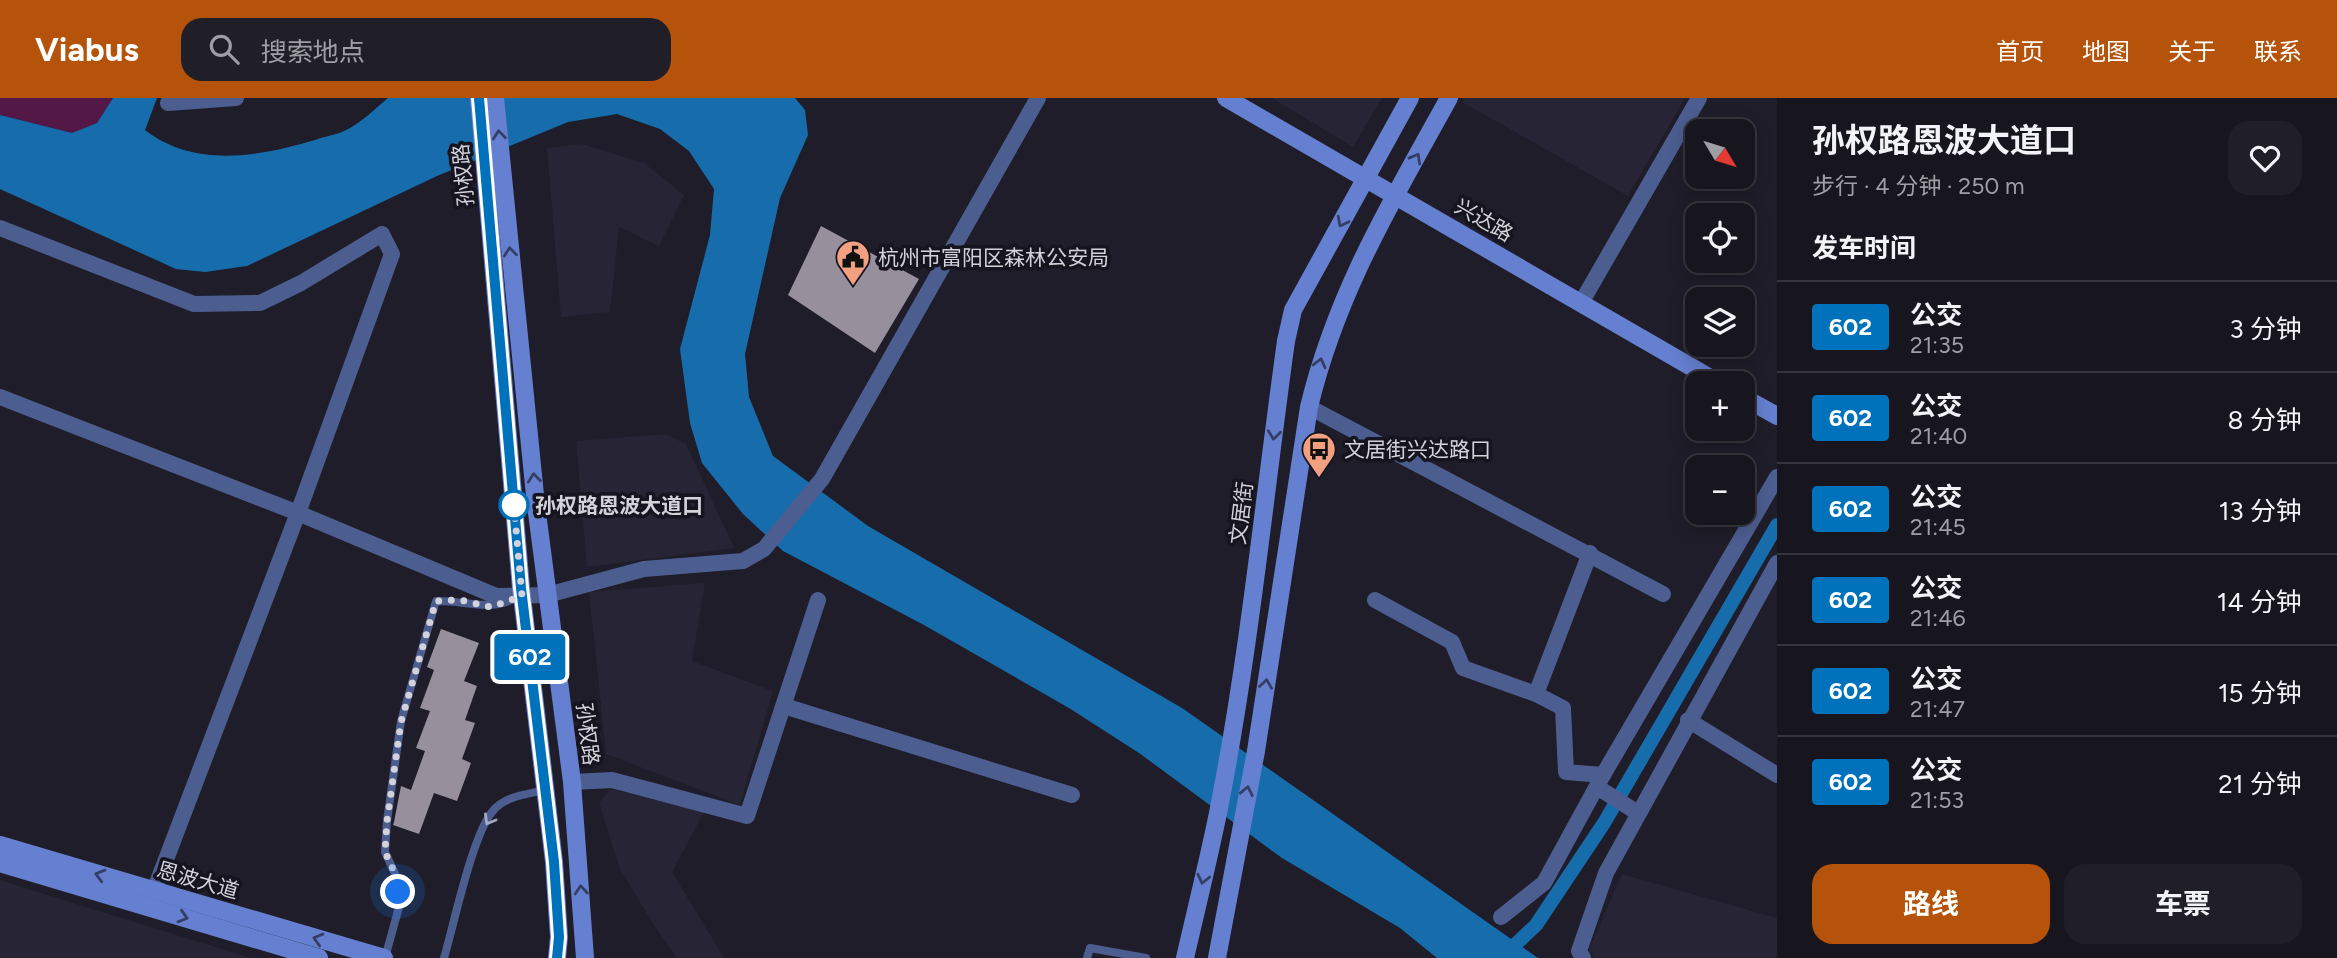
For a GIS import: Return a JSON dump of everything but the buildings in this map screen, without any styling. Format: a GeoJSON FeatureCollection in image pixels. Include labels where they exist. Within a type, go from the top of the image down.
{"type":"FeatureCollection","features":[{"type":"Feature","properties":{"kind":"main road","name":"孙权路"},"geometry":{"type":"LineString","coordinates":[[479,98],[494,172],[572,782],[585,958]]}},
{"type":"Feature","properties":{"kind":"main road","name":"孙权路"},"geometry":{"type":"LineString","coordinates":[[495,98],[494,172],[522,596],[546,790],[559,937],[557,958]]}},
{"type":"Feature","properties":{"kind":"main road","name":"兴达路"},"geometry":{"type":"LineString","coordinates":[[1226,98],[1698,371]]}},
{"type":"Feature","properties":{"kind":"main road","name":"文居街"},"geometry":{"type":"LineString","coordinates":[[1185,958],[1218,813],[1259,556],[1286,341],[1293,310],[1364,177],[1410,98]]}},
{"type":"Feature","properties":{"kind":"main road"},"geometry":{"type":"LineString","coordinates":[[1217,958],[1256,751],[1309,407],[1322,352],[1339,307],[1395,195],[1449,98]]}},
{"type":"Feature","properties":{"kind":"main road"},"geometry":{"type":"LineString","coordinates":[[1755,404],[1777,416]]}},
{"type":"Feature","properties":{"kind":"main road","name":"恩波大道"},"geometry":{"type":"LineString","coordinates":[[0,845],[384,958]]}},
{"type":"Feature","properties":{"kind":"main road","name":"恩波大道"},"geometry":{"type":"LineString","coordinates":[[0,863],[319,958]]}},
{"type":"Feature","properties":{"kind":"street"},"geometry":{"type":"LineString","coordinates":[[167,103],[236,98]]}},
{"type":"Feature","properties":{"kind":"street"},"geometry":{"type":"LineString","coordinates":[[0,397],[298,513],[496,596],[547,595],[644,569],[743,561],[764,549],[822,479],[1038,98]]}},
{"type":"Feature","properties":{"kind":"street"},"geometry":{"type":"LineString","coordinates":[[1581,303],[1699,98]]}},
{"type":"Feature","properties":{"kind":"street"},"geometry":{"type":"LineString","coordinates":[[0,228],[194,304],[260,303],[301,283],[382,234],[392,254],[298,513],[154,891]]}},
{"type":"Feature","properties":{"kind":"street"},"geometry":{"type":"LineString","coordinates":[[1309,407],[1590,553],[1663,594]]}},
{"type":"Feature","properties":{"kind":"street"},"geometry":{"type":"LineString","coordinates":[[1500,918],[1545,883],[1599,783],[1777,477]]}},
{"type":"Feature","properties":{"kind":"street"},"geometry":{"type":"LineString","coordinates":[[1536,694],[1590,553]]}},
{"type":"Feature","properties":{"kind":"street"},"geometry":{"type":"LineString","coordinates":[[1583,958],[1579,951],[1606,873],[1777,563]]}},
{"type":"Feature","properties":{"kind":"street"},"geometry":{"type":"LineString","coordinates":[[572,782],[612,780],[747,816],[818,600]]}},
{"type":"Feature","properties":{"kind":"street"},"geometry":{"type":"LineString","coordinates":[[1375,600],[1452,642],[1463,668],[1536,694],[1563,708],[1566,772],[1599,783],[1637,813]]}},
{"type":"Feature","properties":{"kind":"street"},"geometry":{"type":"LineString","coordinates":[[784,706],[1072,795]]}},
{"type":"Feature","properties":{"kind":"street"},"geometry":{"type":"LineString","coordinates":[[1688,720],[1777,775]]}},
{"type":"Feature","properties":{"kind":"lane"},"geometry":{"type":"LineString","coordinates":[[384,958],[399,907],[397,878],[385,852],[401,722],[436,601],[460,600],[491,607],[522,596]]}},
{"type":"Feature","properties":{"kind":"lane"},"geometry":{"type":"LineString","coordinates":[[444,958],[479,838],[492,811],[508,799],[546,790]]}},
{"type":"Feature","properties":{"kind":"lane"},"geometry":{"type":"LineString","coordinates":[[1087,958],[1090,948],[1112,955],[1140,958]]}},
{"type":"Feature","properties":{"kind":"shaded area"},"geometry":{"type":"Polygon","coordinates":[[[0,98],[113,98],[97,123],[72,133],[0,115],[0,98]]]}},
{"type":"Feature","properties":{"kind":"shaded area"},"geometry":{"type":"Polygon","coordinates":[[[1272,98],[1382,98],[1353,147],[1272,98]]]}},
{"type":"Feature","properties":{"kind":"shaded area"},"geometry":{"type":"Polygon","coordinates":[[[1465,98],[1685,98],[1628,196],[1462,102],[1465,98]]]}},
{"type":"Feature","properties":{"kind":"shaded area"},"geometry":{"type":"Polygon","coordinates":[[[582,144],[644,163],[684,195],[659,246],[619,227],[610,312],[561,317],[547,148],[582,144]]]}},
{"type":"Feature","properties":{"kind":"shaded area"},"geometry":{"type":"Polygon","coordinates":[[[665,434],[686,444],[734,548],[587,567],[576,441],[665,434]]]}},
{"type":"Feature","properties":{"kind":"shaded area"},"geometry":{"type":"Polygon","coordinates":[[[705,583],[692,661],[773,691],[740,805],[606,754],[589,592],[705,583]]]}},
{"type":"Feature","properties":{"kind":"shaded area"},"geometry":{"type":"Polygon","coordinates":[[[610,789],[704,812],[672,872],[724,958],[677,958],[654,925],[620,869],[599,803],[610,789]]]}},
{"type":"Feature","properties":{"kind":"shaded area"},"geometry":{"type":"Polygon","coordinates":[[[1622,874],[1777,918],[1777,958],[1594,958],[1589,949],[1622,874]]]}},
{"type":"Feature","properties":{"kind":"shaded area"},"geometry":{"type":"Polygon","coordinates":[[[0,880],[15,885],[251,958],[0,958],[0,880]]]}},
{"type":"Feature","properties":{"kind":"water"},"geometry":{"type":"Polygon","coordinates":[[[113,98],[157,98],[145,130],[164,142],[185,150],[228,156],[272,151],[342,132],[388,98],[795,98],[805,110],[808,135],[780,198],[745,354],[749,397],[773,456],[868,526],[1182,708],[1538,958],[1437,958],[1400,928],[1282,858],[1139,753],[1069,708],[924,625],[783,551],[743,514],[702,463],[690,423],[680,349],[710,235],[714,189],[689,151],[660,129],[617,114],[568,122],[437,176],[247,266],[205,272],[176,269],[0,189],[0,115],[72,133],[97,123],[113,98]]]}},
{"type":"Feature","properties":{"kind":"waterway"},"geometry":{"type":"LineString","coordinates":[[1501,958],[1536,925],[1604,823],[1777,525]]}},
{"type":"Feature","properties":{"kind":"bus line","name":"602"},"geometry":{"type":"LineString","coordinates":[[479,98],[521,588],[554,862],[559,937],[557,958]]}},
{"type":"Feature","properties":{"kind":"place","name":"杭州市富阳区森林公安局"},"geometry":{"type":"Point","coordinates":[853,287]}},
{"type":"Feature","properties":{"kind":"place","name":"文居街兴达路口"},"geometry":{"type":"Point","coordinates":[1319,479]}},
{"type":"Feature","properties":{"kind":"place","name":"孙权路恩波大道口"},"geometry":{"type":"Point","coordinates":[514,505]}},
{"type":"Feature","properties":{"kind":"route"},"geometry":{"type":"LineString","coordinates":[[398,892],[397,878],[385,852],[387,821],[401,722],[436,601],[460,600],[491,607],[522,596],[513,495],[514,505]]}}]}
